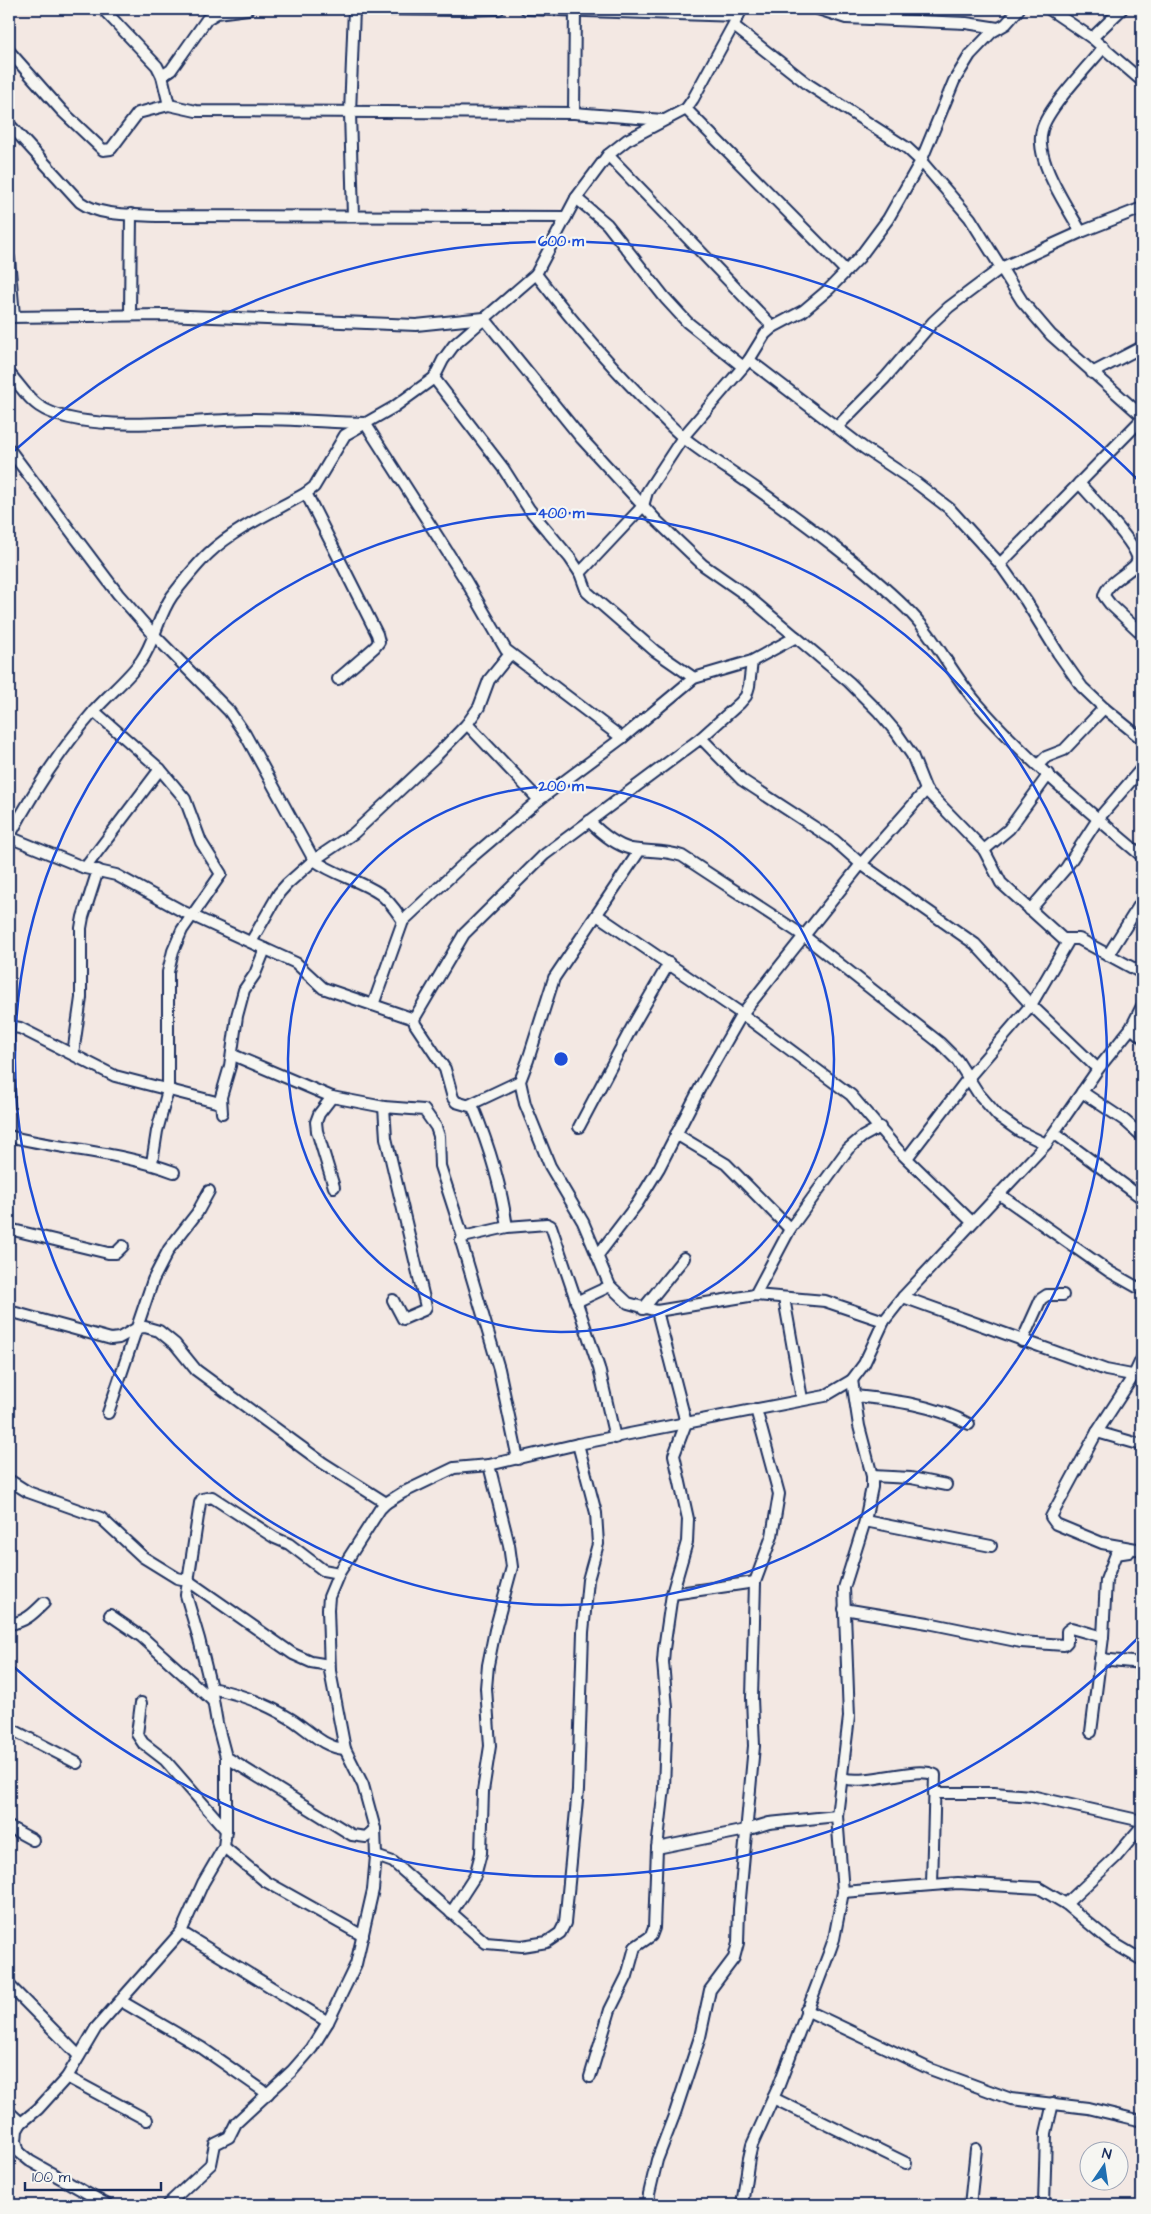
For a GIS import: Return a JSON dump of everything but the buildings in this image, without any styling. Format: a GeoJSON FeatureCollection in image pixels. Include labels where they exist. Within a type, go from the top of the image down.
{"type":"FeatureCollection","features":[{"type":"Feature","properties":{"kind":"street"},"geometry":{"type":"LineString","coordinates":[[103,9],[157,66],[162,76],[169,105]]}},
{"type":"Feature","properties":{"kind":"street"},"geometry":{"type":"LineString","coordinates":[[162,76],[171,70],[207,19],[217,14],[248,9]]}},
{"type":"Feature","properties":{"kind":"street"},"geometry":{"type":"LineString","coordinates":[[353,216],[350,113],[354,9]]}},
{"type":"Feature","properties":{"kind":"street"},"geometry":{"type":"LineString","coordinates":[[372,9],[499,9]]}},
{"type":"Feature","properties":{"kind":"street"},"geometry":{"type":"LineString","coordinates":[[526,9],[738,17],[809,85],[908,148],[970,218],[1022,301],[1045,329],[1142,418],[1000,564]]}},
{"type":"Feature","properties":{"kind":"street"},"geometry":{"type":"LineString","coordinates":[[818,9],[846,18],[966,23],[998,28]]}},
{"type":"Feature","properties":{"kind":"street"},"geometry":{"type":"LineString","coordinates":[[580,573],[643,506],[647,492],[683,437],[745,363],[765,334],[773,327],[803,311],[829,290],[859,258],[888,219],[921,162],[954,81],[970,56],[992,32],[1006,24],[1019,9]]}},
{"type":"Feature","properties":{"kind":"street"},"geometry":{"type":"LineString","coordinates":[[1049,9],[1104,47],[1142,81]]}},
{"type":"Feature","properties":{"kind":"street"},"geometry":{"type":"LineString","coordinates":[[1092,38],[1122,9]]}},
{"type":"Feature","properties":{"kind":"street"},"geometry":{"type":"LineString","coordinates":[[574,113],[575,10]]}},
{"type":"Feature","properties":{"kind":"street"},"geometry":{"type":"LineString","coordinates":[[414,1019],[323,988],[302,967],[192,916],[116,875],[85,868],[9,837],[34,791],[66,746],[94,711],[140,662],[171,597],[209,553],[250,523],[306,494],[319,480],[334,450],[345,435],[394,406],[434,378],[443,360],[454,345],[536,274],[576,198],[608,155],[627,140],[686,109],[738,17]]}},
{"type":"Feature","properties":{"kind":"street"},"geometry":{"type":"LineString","coordinates":[[1081,232],[1047,171],[1042,149],[1041,131],[1049,114],[1104,47]]}},
{"type":"Feature","properties":{"kind":"street"},"geometry":{"type":"LineString","coordinates":[[9,51],[62,111],[103,150],[111,149],[138,113],[169,105],[196,111],[574,113],[664,120]]}},
{"type":"Feature","properties":{"kind":"street"},"geometry":{"type":"LineString","coordinates":[[686,109],[846,271]]}},
{"type":"Feature","properties":{"kind":"street"},"geometry":{"type":"LineString","coordinates":[[9,124],[80,202],[94,209],[131,214],[566,217]]}},
{"type":"Feature","properties":{"kind":"street"},"geometry":{"type":"LineString","coordinates":[[608,155],[773,327]]}},
{"type":"Feature","properties":{"kind":"street"},"geometry":{"type":"LineString","coordinates":[[576,198],[607,224],[665,298],[687,322],[950,509],[1000,564],[1082,687],[1142,739]]}},
{"type":"Feature","properties":{"kind":"street"},"geometry":{"type":"LineString","coordinates":[[837,427],[885,378],[933,322],[1001,268],[1081,232],[1142,208]]}},
{"type":"Feature","properties":{"kind":"street"},"geometry":{"type":"LineString","coordinates":[[130,315],[131,214]]}},
{"type":"Feature","properties":{"kind":"street"},"geometry":{"type":"LineString","coordinates":[[9,258],[12,316],[130,315],[416,325],[484,318]]}},
{"type":"Feature","properties":{"kind":"street"},"geometry":{"type":"LineString","coordinates":[[536,274],[570,319],[611,366],[683,437],[837,550],[907,608],[928,633],[949,667],[976,702],[1038,765],[1142,856]]}},
{"type":"Feature","properties":{"kind":"street"},"geometry":{"type":"LineString","coordinates":[[484,318],[582,439],[643,506],[703,565],[746,595],[849,682],[896,732],[912,755],[926,790],[984,850],[1001,883],[1063,939],[1079,939],[1142,973]]}},
{"type":"Feature","properties":{"kind":"street"},"geometry":{"type":"LineString","coordinates":[[1092,373],[1142,347]]}},
{"type":"Feature","properties":{"kind":"street"},"geometry":{"type":"LineString","coordinates":[[9,372],[40,407],[58,415],[76,419],[131,424],[254,419],[365,424]]}},
{"type":"Feature","properties":{"kind":"street"},"geometry":{"type":"LineString","coordinates":[[434,378],[503,468],[529,509],[580,573],[582,583],[593,599],[654,651],[694,678]]}},
{"type":"Feature","properties":{"kind":"street"},"geometry":{"type":"LineString","coordinates":[[365,424],[510,654],[622,738]]}},
{"type":"Feature","properties":{"kind":"street"},"geometry":{"type":"LineString","coordinates":[[9,449],[118,594],[154,635],[213,694],[240,726],[314,860],[326,868],[381,894],[392,904],[403,921]]}},
{"type":"Feature","properties":{"kind":"street"},"geometry":{"type":"LineString","coordinates":[[1079,483],[1126,538],[1138,557],[1138,561],[1133,567],[1108,588],[1104,596],[1142,634]]}},
{"type":"Feature","properties":{"kind":"street"},"geometry":{"type":"LineString","coordinates":[[306,494],[377,634],[378,642],[375,647],[338,679]]}},
{"type":"Feature","properties":{"kind":"street"},"geometry":{"type":"LineString","coordinates":[[373,1005],[403,921],[466,862],[539,800],[622,738],[694,678],[752,661],[796,637]]}},
{"type":"Feature","properties":{"kind":"street"},"geometry":{"type":"LineString","coordinates":[[251,942],[279,893],[314,860],[354,832],[434,758],[467,724],[479,707],[489,680],[510,654]]}},
{"type":"Feature","properties":{"kind":"street"},"geometry":{"type":"LineString","coordinates":[[507,1226],[503,1197],[486,1138],[473,1107],[456,1102],[453,1098],[445,1069],[415,1024],[414,1019],[464,934],[544,855],[701,738],[740,703],[746,696],[752,661]]}},
{"type":"Feature","properties":{"kind":"street"},"geometry":{"type":"LineString","coordinates":[[1038,765],[1046,757],[1064,750],[1104,708]]}},
{"type":"Feature","properties":{"kind":"street"},"geometry":{"type":"LineString","coordinates":[[94,711],[160,769],[185,799],[200,842],[220,874],[182,930],[173,951],[168,972],[168,1090],[157,1131],[152,1163]]}},
{"type":"Feature","properties":{"kind":"street"},"geometry":{"type":"LineString","coordinates":[[467,724],[539,800]]}},
{"type":"Feature","properties":{"kind":"street"},"geometry":{"type":"LineString","coordinates":[[701,738],[742,780],[834,840],[861,864],[975,944],[1031,1005],[1098,1069]]}},
{"type":"Feature","properties":{"kind":"street"},"geometry":{"type":"LineString","coordinates":[[1030,910],[1066,868],[1098,819],[1142,768]]}},
{"type":"Feature","properties":{"kind":"street"},"geometry":{"type":"LineString","coordinates":[[85,868],[160,769]]}},
{"type":"Feature","properties":{"kind":"street"},"geometry":{"type":"LineString","coordinates":[[984,850],[1009,829],[1049,774]]}},
{"type":"Feature","properties":{"kind":"street"},"geometry":{"type":"LineString","coordinates":[[598,1255],[637,1204],[659,1168],[742,1014],[861,864],[926,790]]}},
{"type":"Feature","properties":{"kind":"street"},"geometry":{"type":"LineString","coordinates":[[589,822],[622,846],[640,850],[672,852],[682,856],[804,936],[940,1043],[969,1077],[978,1093],[998,1116],[1019,1131],[1046,1144]]}},
{"type":"Feature","properties":{"kind":"street"},"geometry":{"type":"LineString","coordinates":[[640,850],[554,978],[520,1081],[525,1104],[550,1166],[583,1222],[610,1286],[628,1303],[643,1309],[657,1311],[755,1295],[825,1301],[884,1321]]}},
{"type":"Feature","properties":{"kind":"street"},"geometry":{"type":"LineString","coordinates":[[73,1054],[81,998],[81,928],[98,870]]}},
{"type":"Feature","properties":{"kind":"street"},"geometry":{"type":"LineString","coordinates":[[1108,954],[1142,901]]}},
{"type":"Feature","properties":{"kind":"street"},"geometry":{"type":"LineString","coordinates":[[597,915],[742,1014],[851,1095],[907,1158],[972,1222]]}},
{"type":"Feature","properties":{"kind":"street"},"geometry":{"type":"LineString","coordinates":[[907,1158],[969,1077],[1031,1005],[1069,940]]}},
{"type":"Feature","properties":{"kind":"street"},"geometry":{"type":"LineString","coordinates":[[9,1026],[20,1028],[115,1076],[168,1090],[221,1108],[232,1055],[237,1016],[244,990],[255,974],[265,949]]}},
{"type":"Feature","properties":{"kind":"street"},"geometry":{"type":"LineString","coordinates":[[579,1127],[632,1027],[669,963]]}},
{"type":"Feature","properties":{"kind":"street"},"geometry":{"type":"LineString","coordinates":[[167,2205],[211,2164],[216,2144],[229,2137],[236,2123],[292,2071],[312,2048],[328,2022],[356,1964],[373,1890],[376,1856],[375,1829],[362,1785],[345,1749],[330,1665],[329,1602],[339,1573],[366,1530],[386,1503],[419,1484],[454,1468],[489,1465],[578,1444],[824,1396],[852,1380],[864,1364],[884,1321],[903,1297],[1046,1144],[1098,1069],[1132,1028],[1142,1006]]}},
{"type":"Feature","properties":{"kind":"street"},"geometry":{"type":"LineString","coordinates":[[1132,1028],[1142,1038]]}},
{"type":"Feature","properties":{"kind":"street"},"geometry":{"type":"LineString","coordinates":[[232,1055],[332,1097],[384,1107],[420,1109],[428,1113],[439,1136],[440,1166],[463,1238],[460,1241],[499,1369],[518,1459]]}},
{"type":"Feature","properties":{"kind":"street"},"geometry":{"type":"LineString","coordinates":[[469,1105],[520,1081]]}},
{"type":"Feature","properties":{"kind":"street"},"geometry":{"type":"LineString","coordinates":[[1082,1092],[1124,1120],[1142,1136]]}},
{"type":"Feature","properties":{"kind":"street"},"geometry":{"type":"LineString","coordinates":[[332,1097],[316,1122],[334,1187]]}},
{"type":"Feature","properties":{"kind":"street"},"geometry":{"type":"LineString","coordinates":[[384,1107],[386,1138],[426,1307],[424,1310],[402,1319],[393,1300]]}},
{"type":"Feature","properties":{"kind":"street"},"geometry":{"type":"LineString","coordinates":[[755,1295],[790,1229],[848,1149],[862,1137],[880,1127]]}},
{"type":"Feature","properties":{"kind":"street"},"geometry":{"type":"LineString","coordinates":[[1054,1133],[1142,1198]]}},
{"type":"Feature","properties":{"kind":"street"},"geometry":{"type":"LineString","coordinates":[[676,1134],[726,1164],[790,1229]]}},
{"type":"Feature","properties":{"kind":"street"},"geometry":{"type":"LineString","coordinates":[[9,1136],[34,1143],[152,1163],[174,1172]]}},
{"type":"Feature","properties":{"kind":"street"},"geometry":{"type":"LineString","coordinates":[[108,1413],[153,1280],[169,1249],[197,1213],[209,1191]]}},
{"type":"Feature","properties":{"kind":"street"},"geometry":{"type":"LineString","coordinates":[[999,1194],[1110,1272],[1142,1290]]}},
{"type":"Feature","properties":{"kind":"street"},"geometry":{"type":"LineString","coordinates":[[463,1238],[507,1226],[547,1224],[551,1226],[599,1368],[615,1438]]}},
{"type":"Feature","properties":{"kind":"street"},"geometry":{"type":"LineString","coordinates":[[9,1229],[108,1253],[116,1253],[123,1246]]}},
{"type":"Feature","properties":{"kind":"street"},"geometry":{"type":"LineString","coordinates":[[643,1309],[684,1258]]}},
{"type":"Feature","properties":{"kind":"street"},"geometry":{"type":"LineString","coordinates":[[576,1302],[610,1286]]}},
{"type":"Feature","properties":{"kind":"street"},"geometry":{"type":"LineString","coordinates":[[1022,1342],[1041,1299],[1047,1295],[1063,1295]]}},
{"type":"Feature","properties":{"kind":"street"},"geometry":{"type":"LineString","coordinates":[[903,1297],[1022,1342],[1117,1374],[1138,1376]]}},
{"type":"Feature","properties":{"kind":"street"},"geometry":{"type":"LineString","coordinates":[[784,1298],[802,1399]]}},
{"type":"Feature","properties":{"kind":"street"},"geometry":{"type":"LineString","coordinates":[[9,1311],[111,1339],[119,1338],[137,1328],[151,1328],[167,1336],[196,1370],[323,1463],[354,1480],[386,1503]]}},
{"type":"Feature","properties":{"kind":"street"},"geometry":{"type":"LineString","coordinates":[[590,2077],[610,2010],[627,1976],[634,1948],[653,1932],[656,1848],[664,1788],[667,1708],[663,1662],[672,1594],[688,1532],[688,1519],[674,1455],[686,1423],[657,1311]]}},
{"type":"Feature","properties":{"kind":"street"},"geometry":{"type":"LineString","coordinates":[[1138,1549],[1094,1541],[1056,1524],[1052,1520],[1051,1515],[1097,1432],[1138,1376],[1142,1358]]}},
{"type":"Feature","properties":{"kind":"street"},"geometry":{"type":"LineString","coordinates":[[742,2205],[748,2158],[758,2128],[773,2098],[834,1939],[843,1892],[837,1816],[849,1717],[844,1588],[865,1521],[872,1488],[872,1476],[859,1426],[852,1380]]}},
{"type":"Feature","properties":{"kind":"street"},"geometry":{"type":"LineString","coordinates":[[855,1396],[890,1400],[952,1414],[969,1424]]}},
{"type":"Feature","properties":{"kind":"street"},"geometry":{"type":"LineString","coordinates":[[648,2205],[657,2160],[675,2113],[700,2036],[710,1990],[734,1958],[738,1943],[738,1909],[754,1736],[752,1698],[755,1582],[772,1536],[779,1494],[756,1409]]}},
{"type":"Feature","properties":{"kind":"street"},"geometry":{"type":"LineString","coordinates":[[1097,1432],[1142,1445]]}},
{"type":"Feature","properties":{"kind":"street"},"geometry":{"type":"LineString","coordinates":[[376,1856],[393,1862],[486,1942],[522,1946],[547,1942],[560,1933],[565,1923],[578,1790],[583,1632],[588,1580],[598,1544],[596,1513],[578,1444]]}},
{"type":"Feature","properties":{"kind":"street"},"geometry":{"type":"LineString","coordinates":[[451,1913],[475,1876],[481,1853],[484,1791],[490,1746],[486,1688],[488,1665],[495,1630],[512,1567],[509,1545],[489,1465]]}},
{"type":"Feature","properties":{"kind":"street"},"geometry":{"type":"LineString","coordinates":[[872,1476],[911,1478],[946,1485]]}},
{"type":"Feature","properties":{"kind":"street"},"geometry":{"type":"LineString","coordinates":[[9,1480],[28,1492],[101,1518],[143,1557],[177,1578],[187,1580],[293,1654],[311,1662],[330,1665]]}},
{"type":"Feature","properties":{"kind":"street"},"geometry":{"type":"LineString","coordinates":[[108,2205],[30,2161],[13,2148],[17,2130],[21,2123],[38,2110],[67,2077],[96,2028],[181,1932],[203,1882],[224,1847],[226,1830],[226,1757],[211,1688],[186,1595],[202,1499],[207,1497],[222,1502],[275,1538],[289,1544],[323,1570],[339,1573]]}},
{"type":"Feature","properties":{"kind":"street"},"geometry":{"type":"LineString","coordinates":[[865,1521],[990,1546]]}},
{"type":"Feature","properties":{"kind":"street"},"geometry":{"type":"LineString","coordinates":[[1091,1732],[1103,1637],[1106,1580],[1116,1554],[1128,1553],[1138,1549]]}},
{"type":"Feature","properties":{"kind":"street"},"geometry":{"type":"LineString","coordinates":[[672,1594],[755,1582]]}},
{"type":"Feature","properties":{"kind":"street"},"geometry":{"type":"LineString","coordinates":[[9,1624],[20,1623],[44,1603]]}},
{"type":"Feature","properties":{"kind":"street"},"geometry":{"type":"LineString","coordinates":[[844,1609],[928,1623],[1021,1642],[1064,1645],[1067,1642],[1067,1632],[1071,1628],[1103,1637]]}},
{"type":"Feature","properties":{"kind":"street"},"geometry":{"type":"LineString","coordinates":[[110,1615],[142,1637],[213,1701]]}},
{"type":"Feature","properties":{"kind":"street"},"geometry":{"type":"LineString","coordinates":[[1100,1659],[1142,1663]]}},
{"type":"Feature","properties":{"kind":"street"},"geometry":{"type":"LineString","coordinates":[[211,1688],[240,1694],[261,1702],[293,1720],[328,1745],[345,1749]]}},
{"type":"Feature","properties":{"kind":"street"},"geometry":{"type":"LineString","coordinates":[[141,1703],[137,1734],[143,1743],[165,1760],[226,1830]]}},
{"type":"Feature","properties":{"kind":"street"},"geometry":{"type":"LineString","coordinates":[[9,1728],[77,1762]]}},
{"type":"Feature","properties":{"kind":"street"},"geometry":{"type":"LineString","coordinates":[[226,1757],[352,1835],[366,1837],[375,1829]]}},
{"type":"Feature","properties":{"kind":"street"},"geometry":{"type":"LineString","coordinates":[[842,1778],[860,1781],[892,1775],[933,1773],[936,1777],[932,1884]]}},
{"type":"Feature","properties":{"kind":"street"},"geometry":{"type":"LineString","coordinates":[[934,1793],[994,1793],[1030,1796],[1142,1821]]}},
{"type":"Feature","properties":{"kind":"street"},"geometry":{"type":"LineString","coordinates":[[656,1848],[746,1830],[769,1823],[837,1816]]}},
{"type":"Feature","properties":{"kind":"street"},"geometry":{"type":"LineString","coordinates":[[1066,1904],[1116,1857],[1142,1826]]}},
{"type":"Feature","properties":{"kind":"street"},"geometry":{"type":"LineString","coordinates":[[9,1827],[33,1840]]}},
{"type":"Feature","properties":{"kind":"street"},"geometry":{"type":"LineString","coordinates":[[224,1847],[265,1881],[363,1936]]}},
{"type":"Feature","properties":{"kind":"street"},"geometry":{"type":"LineString","coordinates":[[843,1892],[958,1883],[1039,1888],[1066,1904],[1100,1935],[1142,1960]]}},
{"type":"Feature","properties":{"kind":"street"},"geometry":{"type":"LineString","coordinates":[[181,1932],[328,2022]]}},
{"type":"Feature","properties":{"kind":"street"},"geometry":{"type":"LineString","coordinates":[[9,1986],[79,2056]]}},
{"type":"Feature","properties":{"kind":"street"},"geometry":{"type":"LineString","coordinates":[[121,2000],[202,2048],[268,2094]]}},
{"type":"Feature","properties":{"kind":"street"},"geometry":{"type":"LineString","coordinates":[[806,2010],[930,2069],[1011,2099],[1088,2108],[1142,2121]]}},
{"type":"Feature","properties":{"kind":"street"},"geometry":{"type":"LineString","coordinates":[[67,2077],[146,2120]]}},
{"type":"Feature","properties":{"kind":"street"},"geometry":{"type":"LineString","coordinates":[[773,2098],[906,2163]]}},
{"type":"Feature","properties":{"kind":"street"},"geometry":{"type":"LineString","coordinates":[[1044,2205],[1046,2133],[1053,2103]]}},
{"type":"Feature","properties":{"kind":"street"},"geometry":{"type":"LineString","coordinates":[[9,2112],[21,2123]]}},
{"type":"Feature","properties":{"kind":"street"},"geometry":{"type":"LineString","coordinates":[[970,2205],[976,2149]]}}]}
